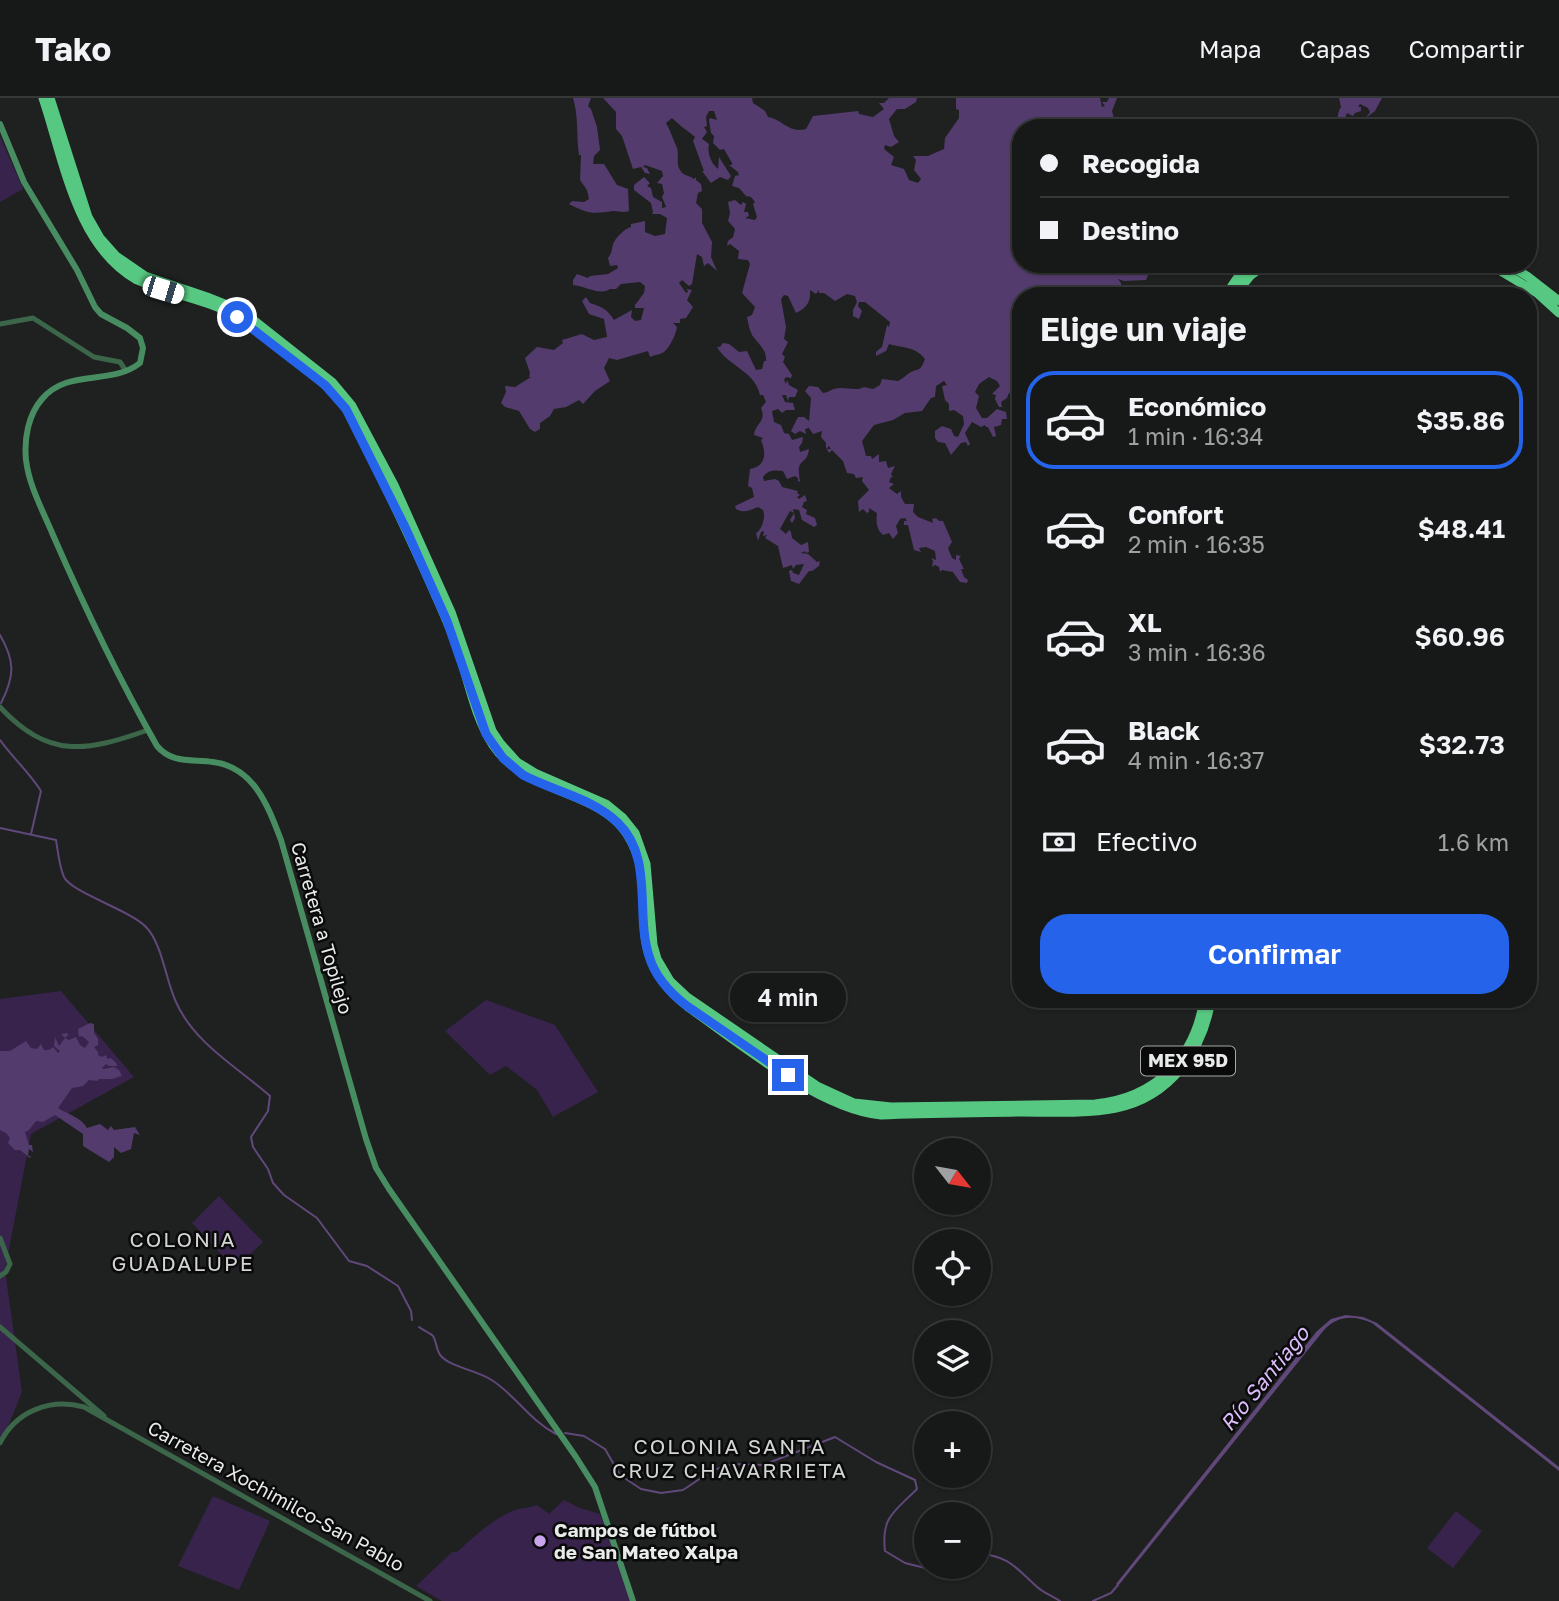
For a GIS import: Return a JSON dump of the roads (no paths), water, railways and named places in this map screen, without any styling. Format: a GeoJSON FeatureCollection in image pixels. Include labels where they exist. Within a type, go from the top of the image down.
{"type":"FeatureCollection","features":[{"type":"Feature","properties":{"kind":"highway","name":"MEX 95D"},"geometry":{"type":"LineString","coordinates":[[43,98],[81,216],[94,241],[110,260],[137,280],[237,317],[325,385],[340,400],[406,529],[447,621],[486,734],[496,750],[513,768],[532,780],[604,811],[626,832],[635,849],[641,871],[644,934],[648,955],[660,979],[681,1001],[824,1098],[854,1110],[881,1115],[1093,1111],[1130,1104],[1160,1089],[1186,1062],[1205,1029],[1209,1008]]}},
{"type":"Feature","properties":{"kind":"highway","name":"MEX 95D"},"geometry":{"type":"LineString","coordinates":[[50,98],[88,217],[100,238],[116,256],[145,276],[242,311],[332,382],[352,406],[394,485],[451,612],[492,731],[517,762],[535,773],[606,804],[631,827],[646,864],[651,934],[657,958],[670,981],[687,997],[784,1065],[834,1095],[866,1106],[900,1107],[1095,1104],[1127,1099],[1144,1091],[1181,1058],[1193,1040],[1202,1008]]}},
{"type":"Feature","properties":{"kind":"highway"},"geometry":{"type":"LineString","coordinates":[[1231,287],[1242,273]]}},
{"type":"Feature","properties":{"kind":"highway"},"geometry":{"type":"LineString","coordinates":[[1241,287],[1254,273]]}},
{"type":"Feature","properties":{"kind":"highway"},"geometry":{"type":"LineString","coordinates":[[1504,273],[1526,287]]}},
{"type":"Feature","properties":{"kind":"highway"},"geometry":{"type":"LineString","coordinates":[[1522,273],[1559,301]]}},
{"type":"Feature","properties":{"kind":"highway"},"geometry":{"type":"LineString","coordinates":[[1537,294],[1559,313]]}},
{"type":"Feature","properties":{"kind":"main road","name":"Carretera a Topilejo"},"geometry":{"type":"LineString","coordinates":[[0,124],[30,192],[77,270],[94,307],[140,338],[143,348],[140,363],[126,372],[70,381],[46,394],[31,417],[26,435],[26,459],[36,495],[60,550],[157,746],[178,760],[214,762],[231,767],[253,783],[264,800],[281,841],[376,1168],[595,1488],[633,1601]]}},
{"type":"Feature","properties":{"kind":"street"},"geometry":{"type":"LineString","coordinates":[[0,324],[33,318],[94,357],[118,361],[126,372]]}},
{"type":"Feature","properties":{"kind":"street"},"geometry":{"type":"LineString","coordinates":[[0,707],[24,730],[65,747],[93,746],[148,730]]}},
{"type":"Feature","properties":{"kind":"street"},"geometry":{"type":"LineString","coordinates":[[0,1238],[10,1264],[0,1276]]}},
{"type":"Feature","properties":{"kind":"street"},"geometry":{"type":"LineString","coordinates":[[0,1327],[106,1419]]}},
{"type":"Feature","properties":{"kind":"street"},"geometry":{"type":"LineString","coordinates":[[0,1443],[19,1418],[48,1405],[75,1405],[106,1419]]}},
{"type":"Feature","properties":{"kind":"street","name":"Carretera Xochimilco-San Pablo"},"geometry":{"type":"LineString","coordinates":[[106,1419],[430,1601]]}},
{"type":"Feature","properties":{"kind":"waterway"},"geometry":{"type":"LineString","coordinates":[[0,635],[11,661],[9,685],[1,703]]}},
{"type":"Feature","properties":{"kind":"waterway"},"geometry":{"type":"LineString","coordinates":[[0,740],[41,791],[31,834]]}},
{"type":"Feature","properties":{"kind":"waterway","name":"Río Santiago"},"geometry":{"type":"LineString","coordinates":[[0,828],[56,840],[62,873],[69,883],[128,914],[146,927],[160,952],[172,993],[184,1017],[217,1054],[270,1096],[268,1111],[251,1137],[253,1147],[268,1169],[273,1183],[284,1195],[317,1218],[349,1261],[367,1266],[398,1286],[411,1311],[412,1320]]}},
{"type":"Feature","properties":{"kind":"waterway","name":"Río Santiago"},"geometry":{"type":"LineString","coordinates":[[419,1327],[433,1336],[439,1354],[445,1360],[490,1379],[538,1422],[556,1434]]}},
{"type":"Feature","properties":{"kind":"waterway","name":"Río Santiago"},"geometry":{"type":"LineString","coordinates":[[565,1433],[584,1436],[605,1449],[620,1475],[641,1489],[661,1493],[683,1490],[713,1470],[733,1464],[763,1465],[835,1437],[876,1462],[915,1480],[917,1489],[891,1516],[884,1540],[885,1551],[914,1565]]}},
{"type":"Feature","properties":{"kind":"waterway","name":"Río Santiago"},"geometry":{"type":"LineString","coordinates":[[991,1556],[1005,1560],[1038,1588],[1060,1601]]}},
{"type":"Feature","properties":{"kind":"waterway","name":"Río Santiago"},"geometry":{"type":"LineString","coordinates":[[1093,1601],[1111,1593],[1118,1585]]}},
{"type":"Feature","properties":{"kind":"place","name":"Campos de fútbol de San Mateo Xalpa"},"geometry":{"type":"Point","coordinates":[540,1541]}},
{"type":"Feature","properties":{"kind":"district","name":"COLONIA GUADALUPE"},"geometry":{"type":"Point","coordinates":[183,1252]}},
{"type":"Feature","properties":{"kind":"district","name":"COLONIA SANTA CRUZ CHAVARRIETA"},"geometry":{"type":"Point","coordinates":[730,1459]}}]}
